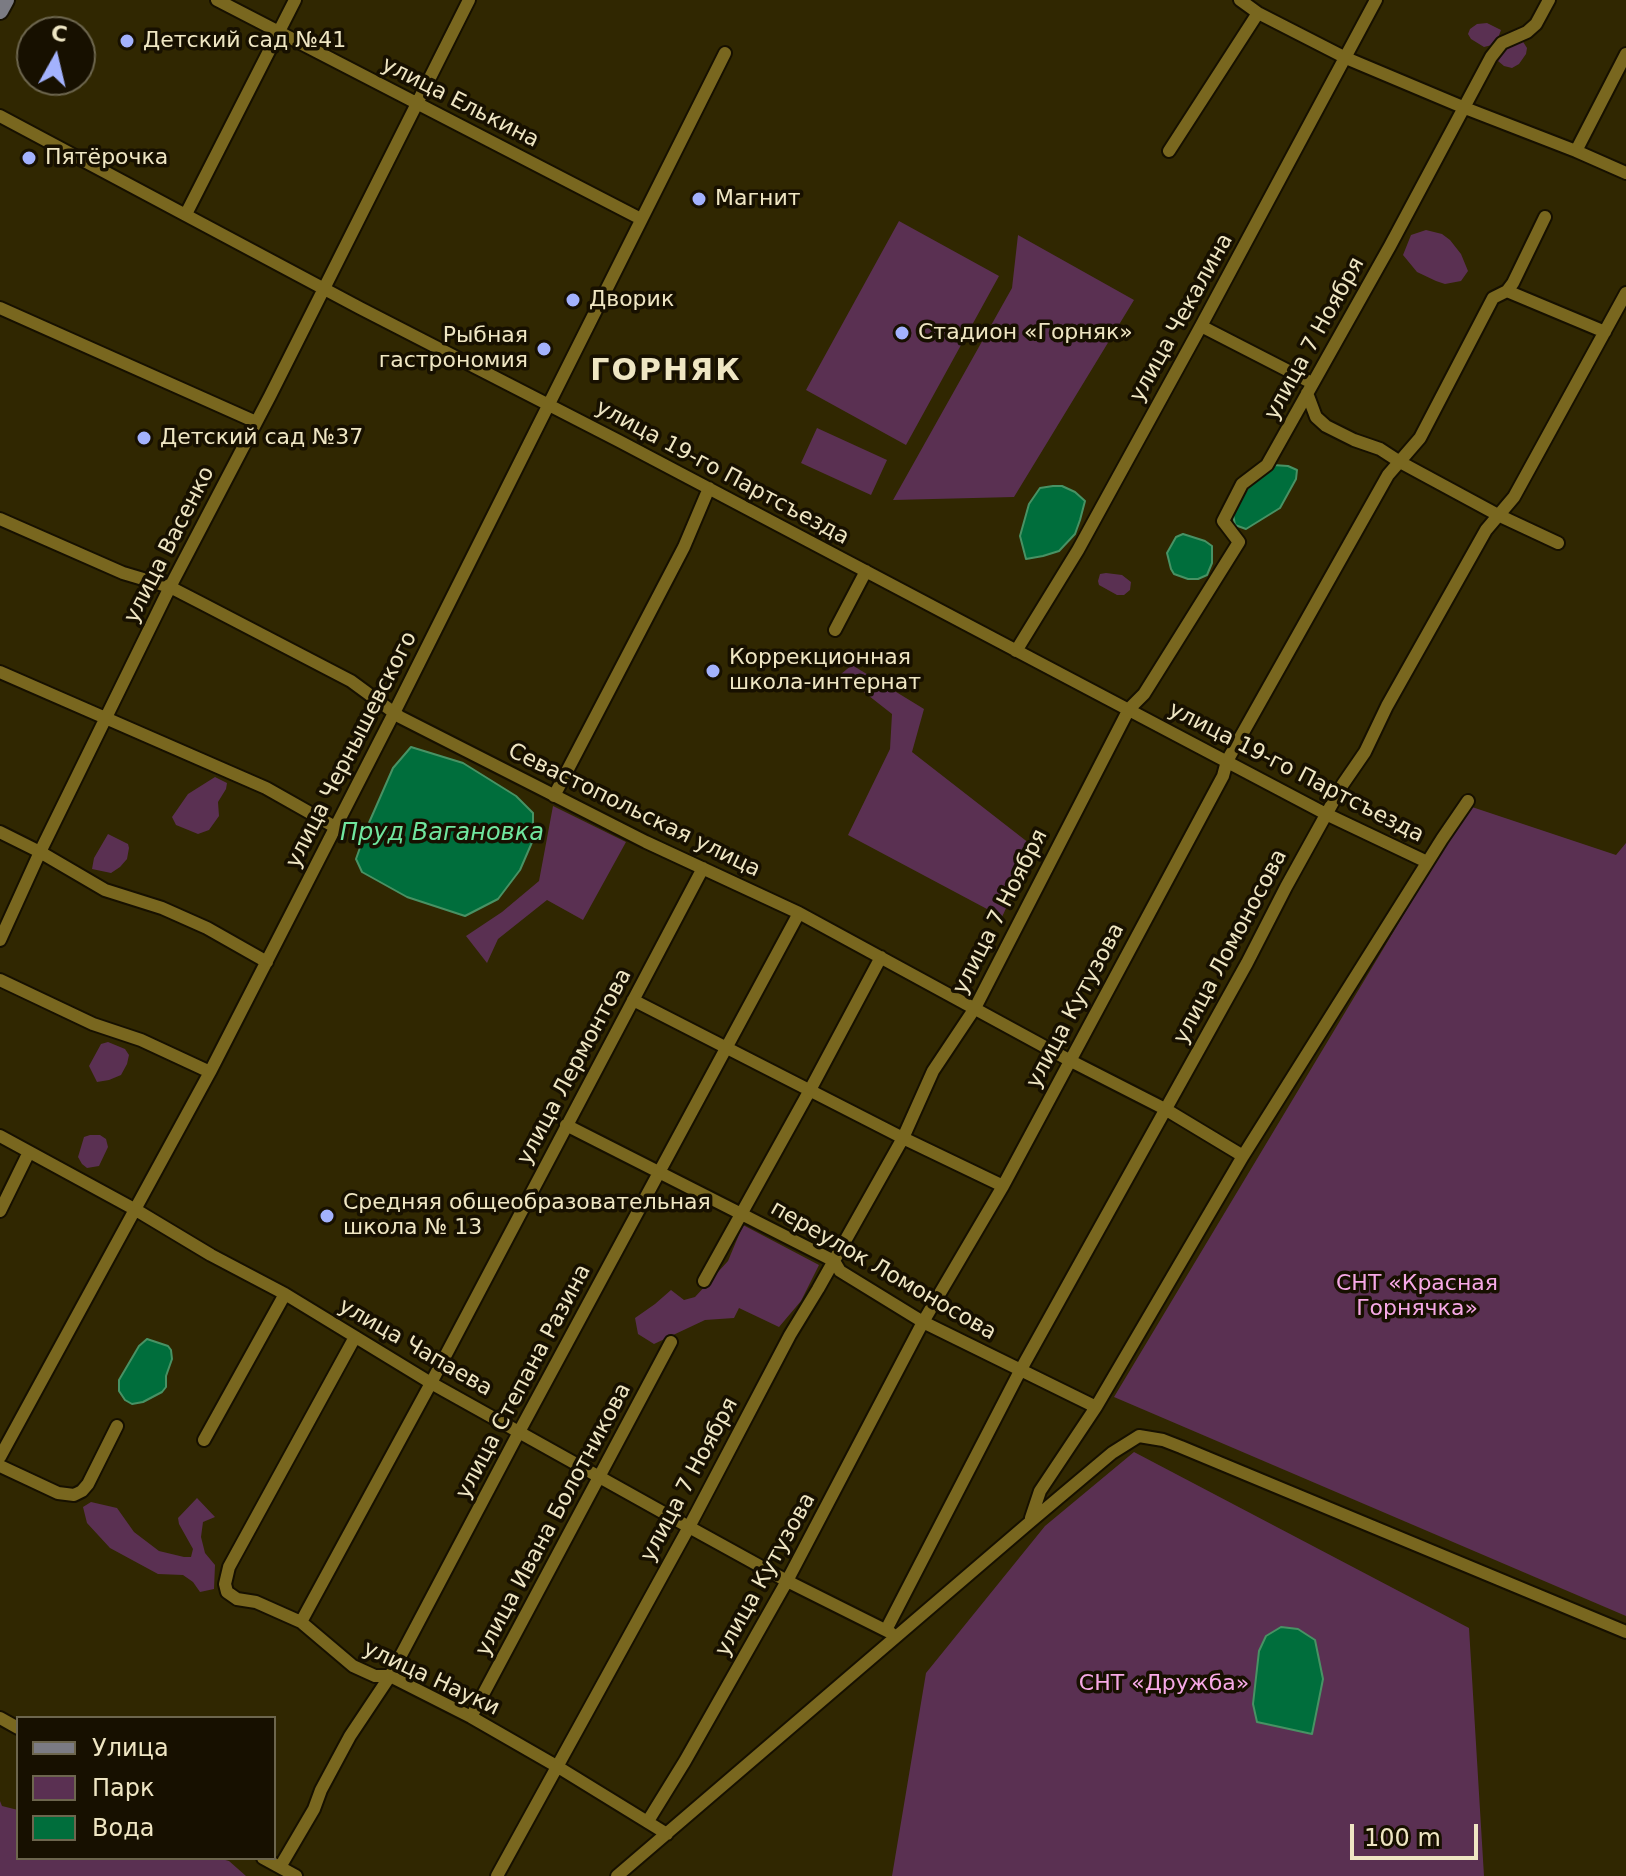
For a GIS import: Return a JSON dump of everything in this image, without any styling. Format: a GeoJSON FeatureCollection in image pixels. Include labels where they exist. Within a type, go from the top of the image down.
{"type":"FeatureCollection","features":[{"type":"Feature","properties":{"kind":"main road"},"geometry":{"type":"LineString","coordinates":[[0,11],[6,0]]}},
{"type":"Feature","properties":{"kind":"street","name":"улица Елькина"},"geometry":{"type":"LineString","coordinates":[[217,0],[641,219]]}},
{"type":"Feature","properties":{"kind":"street"},"geometry":{"type":"LineString","coordinates":[[186,214],[295,0]]}},
{"type":"Feature","properties":{"kind":"street","name":"улица Васенко"},"geometry":{"type":"LineString","coordinates":[[0,940],[170,587],[469,0]]}},
{"type":"Feature","properties":{"kind":"street"},"geometry":{"type":"LineString","coordinates":[[1240,0],[1258,13],[1346,58],[1626,173]]}},
{"type":"Feature","properties":{"kind":"street","name":"улица Чекалина"},"geometry":{"type":"LineString","coordinates":[[1016,651],[1078,550],[1376,0]]}},
{"type":"Feature","properties":{"kind":"street","name":"улица 7 Ноября"},"geometry":{"type":"LineString","coordinates":[[497,1876],[689,1527],[790,1335],[903,1138],[933,1071],[975,1008],[1129,709],[1144,694],[1239,542],[1223,521],[1242,484],[1267,465],[1491,57],[1502,43],[1527,32],[1536,24],[1549,0]]}},
{"type":"Feature","properties":{"kind":"street"},"geometry":{"type":"LineString","coordinates":[[1169,151],[1258,13]]}},
{"type":"Feature","properties":{"kind":"street","name":"улица Чернышевского"},"geometry":{"type":"LineString","coordinates":[[0,1457],[136,1210],[267,962],[725,53]]}},
{"type":"Feature","properties":{"kind":"street"},"geometry":{"type":"LineString","coordinates":[[1576,151],[1626,54]]}},
{"type":"Feature","properties":{"kind":"street","name":"улица 19-го Партсъезда"},"geometry":{"type":"LineString","coordinates":[[0,116],[1326,814],[1427,862]]}},
{"type":"Feature","properties":{"kind":"street","name":"улица Кутузова"},"geometry":{"type":"LineString","coordinates":[[648,1821],[787,1581],[923,1322],[1003,1186],[1223,776],[1227,761],[1388,475],[1420,438],[1493,298],[1507,291],[1513,283],[1545,217]]}},
{"type":"Feature","properties":{"kind":"street"},"geometry":{"type":"LineString","coordinates":[[1507,291],[1605,332]]}},
{"type":"Feature","properties":{"kind":"street","name":"улица Ломоносова"},"geometry":{"type":"LineString","coordinates":[[892,1633],[1020,1371],[1247,963],[1326,814],[1365,752],[1387,706],[1486,530],[1514,497],[1626,293]]}},
{"type":"Feature","properties":{"kind":"street"},"geometry":{"type":"LineString","coordinates":[[0,308],[256,422]]}},
{"type":"Feature","properties":{"kind":"street"},"geometry":{"type":"LineString","coordinates":[[1201,326],[1309,388],[1316,417],[1326,426],[1380,449],[1498,515],[1558,543]]}},
{"type":"Feature","properties":{"kind":"street"},"geometry":{"type":"LineString","coordinates":[[554,796],[684,547],[709,488]]}},
{"type":"Feature","properties":{"kind":"street","name":"Севастопольская улица"},"geometry":{"type":"LineString","coordinates":[[0,519],[123,573],[170,587],[351,681],[394,713],[554,796],[799,913],[1165,1109],[1243,1156]]}},
{"type":"Feature","properties":{"kind":"street"},"geometry":{"type":"LineString","coordinates":[[835,630],[866,571]]}},
{"type":"Feature","properties":{"kind":"street"},"geometry":{"type":"LineString","coordinates":[[0,672],[266,788],[335,827]]}},
{"type":"Feature","properties":{"kind":"street"},"geometry":{"type":"LineString","coordinates":[[1030,1522],[1040,1491],[1096,1407],[1243,1156],[1468,801]]}},
{"type":"Feature","properties":{"kind":"street"},"geometry":{"type":"LineString","coordinates":[[0,832],[105,890],[148,903],[195,923],[267,962]]}},
{"type":"Feature","properties":{"kind":"street","name":"улица Лермонтова"},"geometry":{"type":"LineString","coordinates":[[301,1622],[703,868]]}},
{"type":"Feature","properties":{"kind":"street","name":"улица Степана Разина"},"geometry":{"type":"LineString","coordinates":[[280,1867],[314,1809],[350,1736],[390,1676],[799,913]]}},
{"type":"Feature","properties":{"kind":"street"},"geometry":{"type":"LineString","coordinates":[[704,1281],[881,957]]}},
{"type":"Feature","properties":{"kind":"street"},"geometry":{"type":"LineString","coordinates":[[0,980],[93,1024],[141,1040],[210,1072]]}},
{"type":"Feature","properties":{"kind":"street"},"geometry":{"type":"LineString","coordinates":[[633,1000],[1003,1186]]}},
{"type":"Feature","properties":{"kind":"street","name":"переулок Ломоносова"},"geometry":{"type":"LineString","coordinates":[[566,1125],[834,1261],[840,1271],[923,1322],[1096,1407]]}},
{"type":"Feature","properties":{"kind":"street","name":"улица Чапаева"},"geometry":{"type":"LineString","coordinates":[[0,1136],[285,1294],[431,1383],[689,1527],[787,1581],[892,1633]]}},
{"type":"Feature","properties":{"kind":"street"},"geometry":{"type":"LineString","coordinates":[[0,1211],[29,1152]]}},
{"type":"Feature","properties":{"kind":"street"},"geometry":{"type":"LineString","coordinates":[[204,1440],[285,1294]]}},
{"type":"Feature","properties":{"kind":"street","name":"улица Науки"},"geometry":{"type":"LineString","coordinates":[[355,1337],[229,1567],[225,1584],[227,1592],[237,1599],[256,1602],[301,1622],[353,1666],[375,1676],[390,1676],[471,1717],[667,1834]]}},
{"type":"Feature","properties":{"kind":"street","name":"улица Ивана Болотникова"},"geometry":{"type":"LineString","coordinates":[[471,1717],[671,1342]]}},
{"type":"Feature","properties":{"kind":"street"},"geometry":{"type":"LineString","coordinates":[[0,1466],[58,1493],[74,1495],[88,1484],[117,1426]]}},
{"type":"Feature","properties":{"kind":"street"},"geometry":{"type":"LineString","coordinates":[[617,1876],[892,1633],[1112,1453],[1139,1436],[1181,1447],[1626,1632]]}},
{"type":"Feature","properties":{"kind":"street"},"geometry":{"type":"LineString","coordinates":[[267,1860],[296,1876]]}},
{"type":"Feature","properties":{"kind":"green space"},"geometry":{"type":"Polygon","coordinates":[[[1487,23],[1501,30],[1497,41],[1484,47],[1468,34],[1477,24],[1487,23]]]}},
{"type":"Feature","properties":{"kind":"green space"},"geometry":{"type":"Polygon","coordinates":[[[1520,37],[1527,48],[1526,54],[1512,68],[1504,66],[1498,61],[1500,50],[1520,37]]]}},
{"type":"Feature","properties":{"kind":"green space","name":"Стадион «Горняк»"},"geometry":{"type":"Polygon","coordinates":[[[899,221],[999,276],[906,445],[806,390],[899,221]]]}},
{"type":"Feature","properties":{"kind":"green space"},"geometry":{"type":"Polygon","coordinates":[[[1426,230],[1442,234],[1461,254],[1468,271],[1461,281],[1445,284],[1436,281],[1417,272],[1403,255],[1411,235],[1426,230]]]}},
{"type":"Feature","properties":{"kind":"green space"},"geometry":{"type":"Polygon","coordinates":[[[1018,235],[1134,300],[1014,497],[893,500],[1012,288],[1018,235]]]}},
{"type":"Feature","properties":{"kind":"green space"},"geometry":{"type":"Polygon","coordinates":[[[817,428],[887,460],[871,495],[801,463],[817,428]]]}},
{"type":"Feature","properties":{"kind":"green space"},"geometry":{"type":"Polygon","coordinates":[[[1100,574],[1122,575],[1131,582],[1130,590],[1124,595],[1117,595],[1099,585],[1100,574]]]}},
{"type":"Feature","properties":{"kind":"green space"},"geometry":{"type":"Polygon","coordinates":[[[852,665],[924,709],[912,752],[1034,847],[1002,917],[848,835],[890,749],[892,714],[841,674],[852,665]]]}},
{"type":"Feature","properties":{"kind":"green space"},"geometry":{"type":"Polygon","coordinates":[[[215,777],[227,783],[218,802],[219,816],[209,830],[198,834],[176,825],[172,817],[188,794],[215,777]]]}},
{"type":"Feature","properties":{"kind":"green space"},"geometry":{"type":"Polygon","coordinates":[[[553,806],[626,842],[583,920],[547,900],[498,939],[487,963],[466,936],[502,912],[539,881],[553,806]]]}},
{"type":"Feature","properties":{"kind":"green space","name":"СНТ «Красная Горнячка»"},"geometry":{"type":"Polygon","coordinates":[[[1469,806],[1616,855],[1626,843],[1626,1616],[1114,1397],[1469,806]]]}},
{"type":"Feature","properties":{"kind":"green space"},"geometry":{"type":"Polygon","coordinates":[[[108,834],[128,844],[129,848],[127,859],[111,873],[92,869],[94,858],[108,834]]]}},
{"type":"Feature","properties":{"kind":"green space"},"geometry":{"type":"Polygon","coordinates":[[[108,1042],[125,1049],[129,1055],[127,1064],[121,1075],[97,1082],[89,1066],[101,1044],[108,1042]]]}},
{"type":"Feature","properties":{"kind":"green space"},"geometry":{"type":"Polygon","coordinates":[[[100,1135],[106,1139],[108,1147],[99,1166],[87,1168],[78,1157],[84,1137],[100,1135]]]}},
{"type":"Feature","properties":{"kind":"green space"},"geometry":{"type":"Polygon","coordinates":[[[743,1225],[819,1265],[801,1301],[779,1327],[739,1308],[734,1318],[705,1320],[654,1344],[638,1334],[635,1318],[671,1290],[684,1300],[695,1297],[728,1261],[743,1225]]]}},
{"type":"Feature","properties":{"kind":"green space","name":"СНТ «Дружба»"},"geometry":{"type":"Polygon","coordinates":[[[1134,1452],[1469,1628],[1484,1876],[892,1876],[926,1673],[1045,1526],[1134,1452]]]}},
{"type":"Feature","properties":{"kind":"green space"},"geometry":{"type":"Polygon","coordinates":[[[197,1498],[215,1517],[203,1522],[201,1537],[205,1553],[215,1565],[214,1589],[200,1592],[183,1575],[158,1574],[110,1548],[87,1523],[83,1507],[91,1502],[117,1508],[134,1532],[159,1551],[191,1557],[193,1549],[178,1518],[197,1498]]]}},
{"type":"Feature","properties":{"kind":"green space"},"geometry":{"type":"Polygon","coordinates":[[[0,1801],[2,1806],[16,1810],[16,1860],[225,1860],[246,1876],[0,1876],[0,1801]]]}},
{"type":"Feature","properties":{"kind":"water"},"geometry":{"type":"Polygon","coordinates":[[[1273,465],[1297,470],[1296,479],[1280,508],[1246,529],[1235,525],[1235,508],[1251,483],[1273,465]]]}},
{"type":"Feature","properties":{"kind":"water"},"geometry":{"type":"Polygon","coordinates":[[[1053,486],[1075,492],[1085,501],[1075,534],[1059,551],[1026,559],[1020,536],[1029,504],[1040,488],[1053,486]]]}},
{"type":"Feature","properties":{"kind":"water"},"geometry":{"type":"Polygon","coordinates":[[[1183,534],[1212,546],[1212,563],[1207,575],[1188,579],[1174,574],[1171,569],[1167,553],[1176,537],[1183,534]]]}},
{"type":"Feature","properties":{"kind":"water","name":"Пруд Вагановка"},"geometry":{"type":"Polygon","coordinates":[[[411,747],[463,763],[516,796],[533,813],[533,840],[520,870],[498,899],[465,916],[407,897],[362,872],[356,859],[393,768],[411,747]]]}},
{"type":"Feature","properties":{"kind":"water"},"geometry":{"type":"Polygon","coordinates":[[[147,1339],[171,1350],[166,1387],[143,1402],[132,1404],[119,1391],[119,1380],[139,1346],[147,1339]]]}},
{"type":"Feature","properties":{"kind":"water"},"geometry":{"type":"Polygon","coordinates":[[[1281,1627],[1298,1629],[1315,1640],[1323,1679],[1312,1734],[1257,1722],[1253,1704],[1259,1651],[1266,1636],[1281,1627]]]}},
{"type":"Feature","properties":{"kind":"place","name":"Детский сад №41"},"geometry":{"type":"Point","coordinates":[127,41]}},
{"type":"Feature","properties":{"kind":"place","name":"Пятёрочка"},"geometry":{"type":"Point","coordinates":[29,158]}},
{"type":"Feature","properties":{"kind":"place","name":"Магнит"},"geometry":{"type":"Point","coordinates":[699,199]}},
{"type":"Feature","properties":{"kind":"place","name":"Дворик"},"geometry":{"type":"Point","coordinates":[573,300]}},
{"type":"Feature","properties":{"kind":"place","name":"Стадион «Горняк»"},"geometry":{"type":"Point","coordinates":[902,333]}},
{"type":"Feature","properties":{"kind":"place","name":"Рыбная гастрономия"},"geometry":{"type":"Point","coordinates":[544,349]}},
{"type":"Feature","properties":{"kind":"place","name":"Детский сад №37"},"geometry":{"type":"Point","coordinates":[144,438]}},
{"type":"Feature","properties":{"kind":"place","name":"Коррекционная школа-интернат"},"geometry":{"type":"Point","coordinates":[713,671]}},
{"type":"Feature","properties":{"kind":"place","name":"Средняя общеобразовательная школа № 13"},"geometry":{"type":"Point","coordinates":[327,1216]}},
{"type":"Feature","properties":{"kind":"district","name":"ГОРНЯК"},"geometry":{"type":"Point","coordinates":[666,372]}}]}
